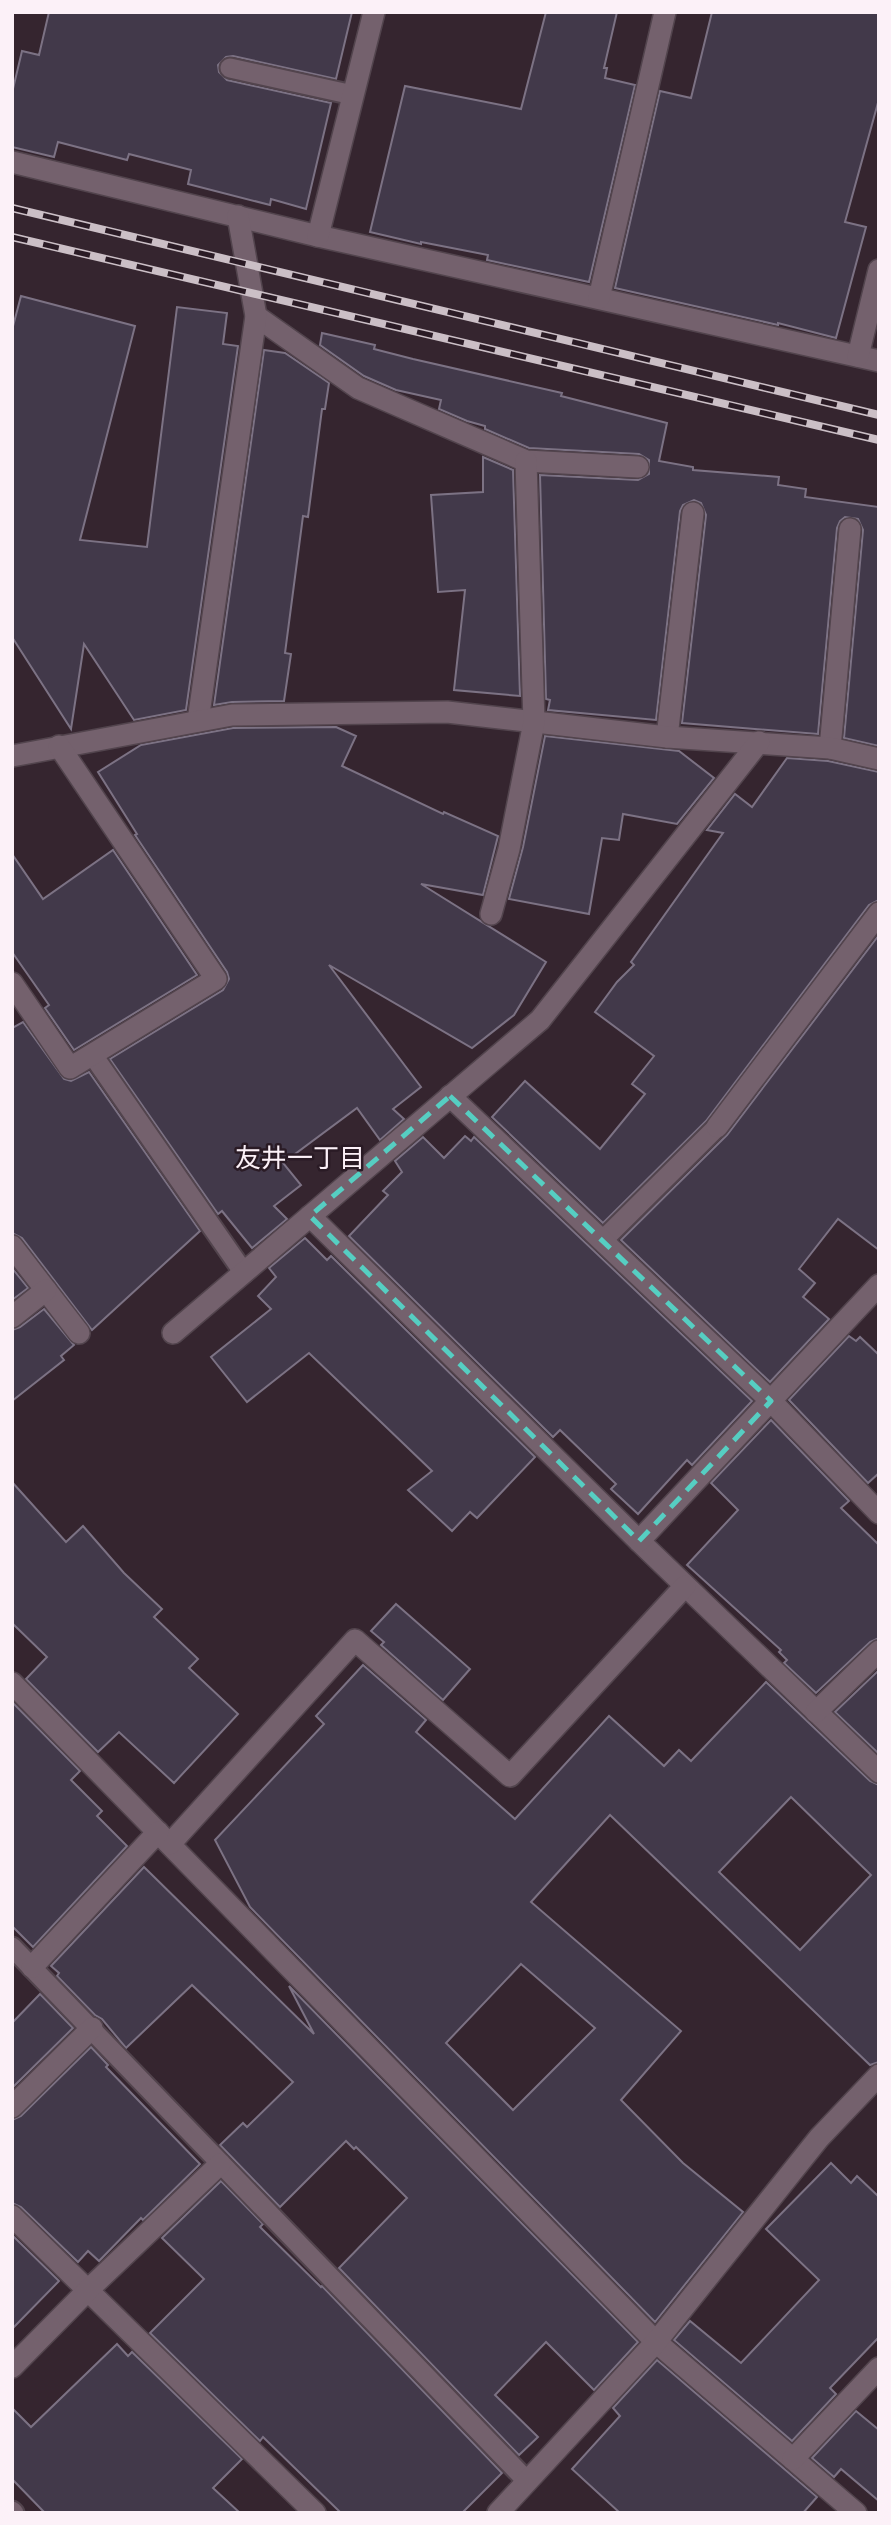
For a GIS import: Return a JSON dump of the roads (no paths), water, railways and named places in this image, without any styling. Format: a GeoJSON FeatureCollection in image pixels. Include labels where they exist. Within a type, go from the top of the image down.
{"type":"FeatureCollection","features":[{"type":"Feature","properties":{"kind":"street"},"geometry":{"type":"LineString","coordinates":[[318,236],[374,12]]}},
{"type":"Feature","properties":{"kind":"street"},"geometry":{"type":"LineString","coordinates":[[600,298],[665,12]]}},
{"type":"Feature","properties":{"kind":"street"},"geometry":{"type":"LineString","coordinates":[[12,162],[318,236],[879,361]]}},
{"type":"Feature","properties":{"kind":"street"},"geometry":{"type":"LineString","coordinates":[[198,721],[256,317],[238,216]]}},
{"type":"Feature","properties":{"kind":"street"},"geometry":{"type":"LineString","coordinates":[[858,356],[879,270]]}},
{"type":"Feature","properties":{"kind":"street"},"geometry":{"type":"LineString","coordinates":[[256,317],[358,388],[526,461],[638,467]]}},
{"type":"Feature","properties":{"kind":"street"},"geometry":{"type":"LineString","coordinates":[[491,914],[509,849],[534,722],[526,461]]}},
{"type":"Feature","properties":{"kind":"street"},"geometry":{"type":"LineString","coordinates":[[667,737],[693,513]]}},
{"type":"Feature","properties":{"kind":"street"},"geometry":{"type":"LineString","coordinates":[[830,748],[850,529]]}},
{"type":"Feature","properties":{"kind":"street"},"geometry":{"type":"LineString","coordinates":[[12,756],[232,715],[447,712],[667,737],[830,748],[879,759]]}},
{"type":"Feature","properties":{"kind":"street"},"geometry":{"type":"LineString","coordinates":[[173,1333],[540,1020],[759,742]]}},
{"type":"Feature","properties":{"kind":"street"},"geometry":{"type":"LineString","coordinates":[[12,983],[70,1068],[216,979],[59,746]]}},
{"type":"Feature","properties":{"kind":"street"},"geometry":{"type":"LineString","coordinates":[[717,1127],[879,913]]}},
{"type":"Feature","properties":{"kind":"street"},"geometry":{"type":"LineString","coordinates":[[450,1096],[771,1401],[879,1513]]}},
{"type":"Feature","properties":{"kind":"street"},"geometry":{"type":"LineString","coordinates":[[310,1216],[685,1586],[879,1772]]}},
{"type":"Feature","properties":{"kind":"street"},"geometry":{"type":"LineString","coordinates":[[12,1246],[79,1333]]}},
{"type":"Feature","properties":{"kind":"street"},"geometry":{"type":"LineString","coordinates":[[639,1541],[879,1285]]}},
{"type":"Feature","properties":{"kind":"street"},"geometry":{"type":"LineString","coordinates":[[12,1317],[46,1290]]}},
{"type":"Feature","properties":{"kind":"street"},"geometry":{"type":"LineString","coordinates":[[32,1967],[164,1838],[355,1640],[510,1776],[685,1586]]}},
{"type":"Feature","properties":{"kind":"street"},"geometry":{"type":"LineString","coordinates":[[816,1712],[879,1651]]}},
{"type":"Feature","properties":{"kind":"street"},"geometry":{"type":"LineString","coordinates":[[12,1683],[656,2342],[793,2459],[844,2510]]}},
{"type":"Feature","properties":{"kind":"street"},"geometry":{"type":"LineString","coordinates":[[12,2107],[92,2028]]}},
{"type":"Feature","properties":{"kind":"street"},"geometry":{"type":"LineString","coordinates":[[498,2513],[656,2342],[819,2138],[879,2075]]}},
{"type":"Feature","properties":{"kind":"street"},"geometry":{"type":"LineString","coordinates":[[12,2367],[220,2164]]}},
{"type":"Feature","properties":{"kind":"street"},"geometry":{"type":"LineString","coordinates":[[12,2216],[315,2513]]}},
{"type":"Feature","properties":{"kind":"street"},"geometry":{"type":"LineString","coordinates":[[793,2459],[879,2368]]}},
{"type":"Feature","properties":{"kind":"lane"},"geometry":{"type":"LineString","coordinates":[[230,68],[353,95]]}},
{"type":"Feature","properties":{"kind":"lane"},"geometry":{"type":"LineString","coordinates":[[92,1054],[244,1273]]}},
{"type":"Feature","properties":{"kind":"lane"},"geometry":{"type":"LineString","coordinates":[[602,1241],[717,1127]]}},
{"type":"Feature","properties":{"kind":"lane"},"geometry":{"type":"LineString","coordinates":[[12,1947],[527,2481]]}},
{"type":"Feature","properties":{"kind":"railway"},"geometry":{"type":"LineString","coordinates":[[12,208],[879,415]]}},
{"type":"Feature","properties":{"kind":"railway"},"geometry":{"type":"LineString","coordinates":[[12,237],[879,440]]}},
{"type":"Feature","properties":{"kind":"district","name":"友井一丁目"},"geometry":{"type":"Point","coordinates":[300,1158]}}]}
